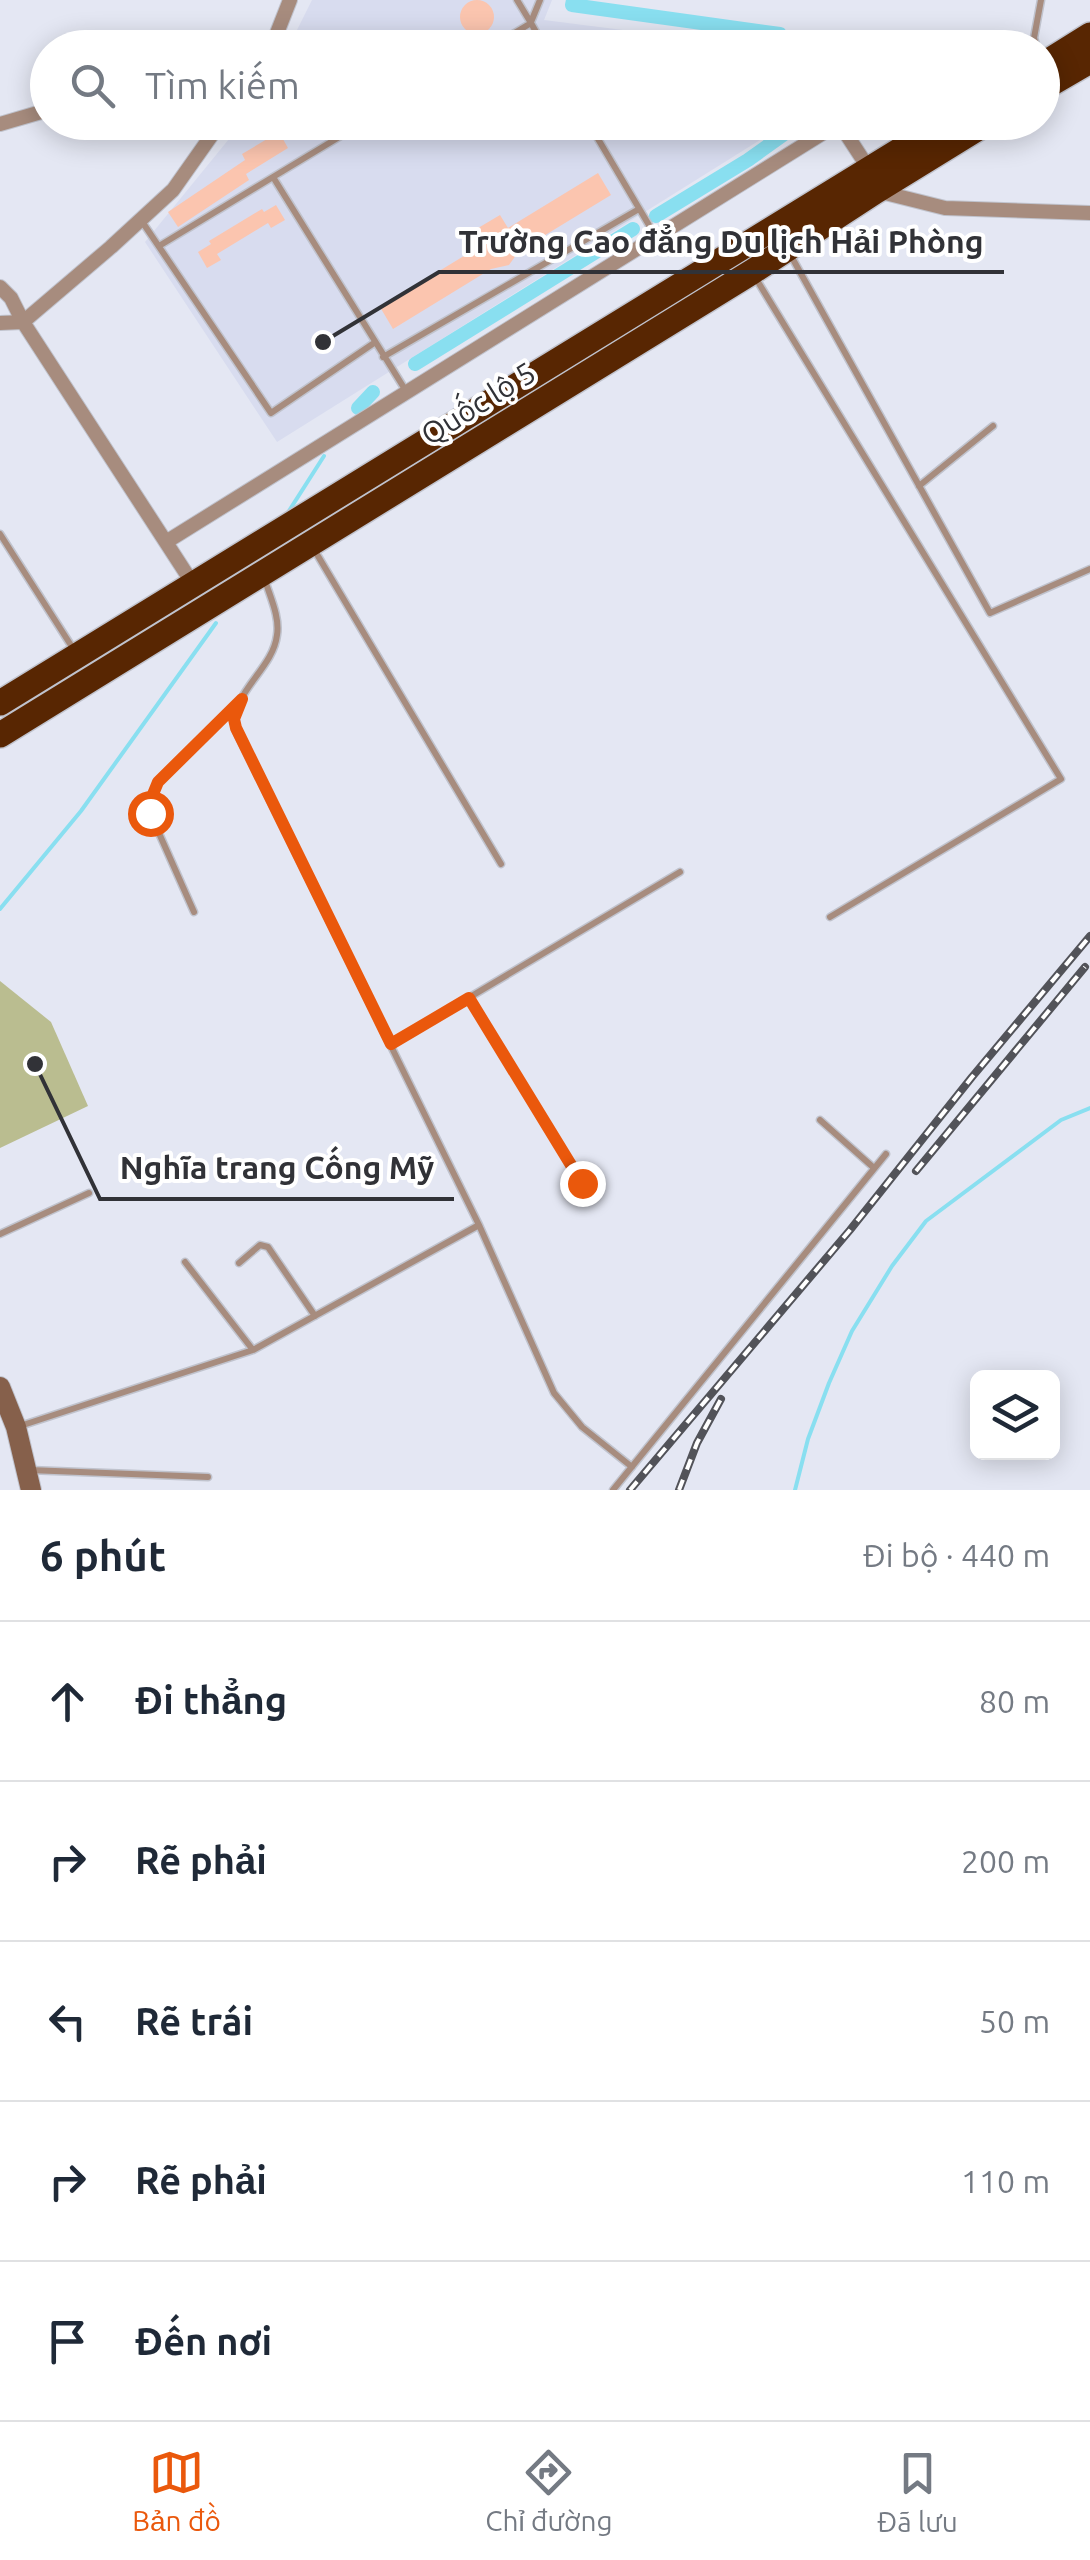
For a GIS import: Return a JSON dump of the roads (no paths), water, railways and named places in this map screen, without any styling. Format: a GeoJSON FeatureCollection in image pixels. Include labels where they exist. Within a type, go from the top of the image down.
{"type":"FeatureCollection","features":[{"type":"Feature","properties":{"kind":"highway"},"geometry":{"type":"LineString","coordinates":[[1060,50],[1090,36]]}},
{"type":"Feature","properties":{"kind":"highway"},"geometry":{"type":"LineString","coordinates":[[1060,79],[1090,60]]}},
{"type":"Feature","properties":{"kind":"highway","name":"Quốc lộ 5"},"geometry":{"type":"LineString","coordinates":[[0,735],[752,272],[923,140]]}},
{"type":"Feature","properties":{"kind":"highway","name":"Quốc lộ 5"},"geometry":{"type":"LineString","coordinates":[[0,703],[872,180],[952,140]]}},
{"type":"Feature","properties":{"kind":"street"},"geometry":{"type":"LineString","coordinates":[[278,30],[290,0]]}},
{"type":"Feature","properties":{"kind":"street"},"geometry":{"type":"LineString","coordinates":[[0,124],[30,115]]}},
{"type":"Feature","properties":{"kind":"street"},"geometry":{"type":"LineString","coordinates":[[0,323],[23,322],[141,220],[173,190],[208,140]]}},
{"type":"Feature","properties":{"kind":"street"},"geometry":{"type":"LineString","coordinates":[[166,542],[812,140]]}},
{"type":"Feature","properties":{"kind":"street"},"geometry":{"type":"LineString","coordinates":[[849,140],[872,180],[944,208],[1090,213]]}},
{"type":"Feature","properties":{"kind":"street"},"geometry":{"type":"LineString","coordinates":[[0,287],[11,298],[193,584]]}},
{"type":"Feature","properties":{"kind":"street"},"geometry":{"type":"LineString","coordinates":[[0,1387],[16,1428],[28,1480]]}},
{"type":"Feature","properties":{"kind":"lane"},"geometry":{"type":"LineString","coordinates":[[517,0],[535,30]]}},
{"type":"Feature","properties":{"kind":"lane"},"geometry":{"type":"LineString","coordinates":[[520,30],[531,23],[540,0]]}},
{"type":"Feature","properties":{"kind":"lane"},"geometry":{"type":"LineString","coordinates":[[1035,30],[1040,0]]}},
{"type":"Feature","properties":{"kind":"lane"},"geometry":{"type":"LineString","coordinates":[[159,246],[334,140]]}},
{"type":"Feature","properties":{"kind":"lane"},"geometry":{"type":"LineString","coordinates":[[599,140],[656,237]]}},
{"type":"Feature","properties":{"kind":"lane"},"geometry":{"type":"LineString","coordinates":[[273,177],[406,392]]}},
{"type":"Feature","properties":{"kind":"lane"},"geometry":{"type":"LineString","coordinates":[[383,356],[639,209]]}},
{"type":"Feature","properties":{"kind":"lane"},"geometry":{"type":"LineString","coordinates":[[141,220],[271,413],[374,344]]}},
{"type":"Feature","properties":{"kind":"lane"},"geometry":{"type":"LineString","coordinates":[[786,249],[990,612],[1090,569]]}},
{"type":"Feature","properties":{"kind":"lane"},"geometry":{"type":"LineString","coordinates":[[752,272],[1061,779],[830,917]]}},
{"type":"Feature","properties":{"kind":"lane"},"geometry":{"type":"LineString","coordinates":[[919,486],[992,426]]}},
{"type":"Feature","properties":{"kind":"lane"},"geometry":{"type":"LineString","coordinates":[[0,534],[78,655]]}},
{"type":"Feature","properties":{"kind":"lane"},"geometry":{"type":"LineString","coordinates":[[312,544],[501,864]]}},
{"type":"Feature","properties":{"kind":"lane"},"geometry":{"type":"LineString","coordinates":[[194,912],[149,804],[158,782],[242,699],[270,657],[278,621],[264,574]]}},
{"type":"Feature","properties":{"kind":"lane"},"geometry":{"type":"LineString","coordinates":[[242,699],[234,719],[236,728],[479,1224],[554,1393],[582,1426],[632,1467]]}},
{"type":"Feature","properties":{"kind":"lane"},"geometry":{"type":"LineString","coordinates":[[391,1044],[680,872]]}},
{"type":"Feature","properties":{"kind":"lane"},"geometry":{"type":"LineString","coordinates":[[469,998],[582,1183]]}},
{"type":"Feature","properties":{"kind":"lane"},"geometry":{"type":"LineString","coordinates":[[820,1120],[874,1168]]}},
{"type":"Feature","properties":{"kind":"lane"},"geometry":{"type":"LineString","coordinates":[[613,1490],[886,1154]]}},
{"type":"Feature","properties":{"kind":"lane"},"geometry":{"type":"LineString","coordinates":[[0,1234],[88,1193]]}},
{"type":"Feature","properties":{"kind":"lane"},"geometry":{"type":"LineString","coordinates":[[16,1428],[253,1350],[479,1224]]}},
{"type":"Feature","properties":{"kind":"lane"},"geometry":{"type":"LineString","coordinates":[[239,1263],[260,1245],[268,1247],[316,1316]]}},
{"type":"Feature","properties":{"kind":"lane"},"geometry":{"type":"LineString","coordinates":[[185,1262],[253,1350]]}},
{"type":"Feature","properties":{"kind":"lane"},"geometry":{"type":"LineString","coordinates":[[28,1480],[208,1477]]}},
{"type":"Feature","properties":{"kind":"waterway"},"geometry":{"type":"LineString","coordinates":[[573,0],[572,5],[751,30]]}},
{"type":"Feature","properties":{"kind":"waterway"},"geometry":{"type":"LineString","coordinates":[[656,216],[776,140]]}},
{"type":"Feature","properties":{"kind":"waterway"},"geometry":{"type":"LineString","coordinates":[[415,364],[633,229]]}},
{"type":"Feature","properties":{"kind":"waterway"},"geometry":{"type":"LineString","coordinates":[[358,408],[373,392]]}},
{"type":"Feature","properties":{"kind":"waterway"},"geometry":{"type":"LineString","coordinates":[[287,514],[324,456]]}},
{"type":"Feature","properties":{"kind":"waterway"},"geometry":{"type":"LineString","coordinates":[[0,909],[81,811],[216,623]]}},
{"type":"Feature","properties":{"kind":"waterway"},"geometry":{"type":"LineString","coordinates":[[795,1490],[808,1439],[852,1331],[892,1266],[926,1221],[1061,1120],[1090,1108]]}},
{"type":"Feature","properties":{"kind":"railway"},"geometry":{"type":"LineString","coordinates":[[630,1490],[850,1230],[1090,936]]}},
{"type":"Feature","properties":{"kind":"railway"},"geometry":{"type":"LineString","coordinates":[[916,1171],[1085,967]]}},
{"type":"Feature","properties":{"kind":"railway"},"geometry":{"type":"LineString","coordinates":[[679,1490],[697,1443],[721,1399]]}},
{"type":"Feature","properties":{"kind":"place","name":"Trường Cao đẳng Du lịch Hải Phòng"},"geometry":{"type":"Point","coordinates":[323,342]}},
{"type":"Feature","properties":{"kind":"place","name":"Nghĩa trang Cống Mỹ"},"geometry":{"type":"Point","coordinates":[35,1064]}}]}
